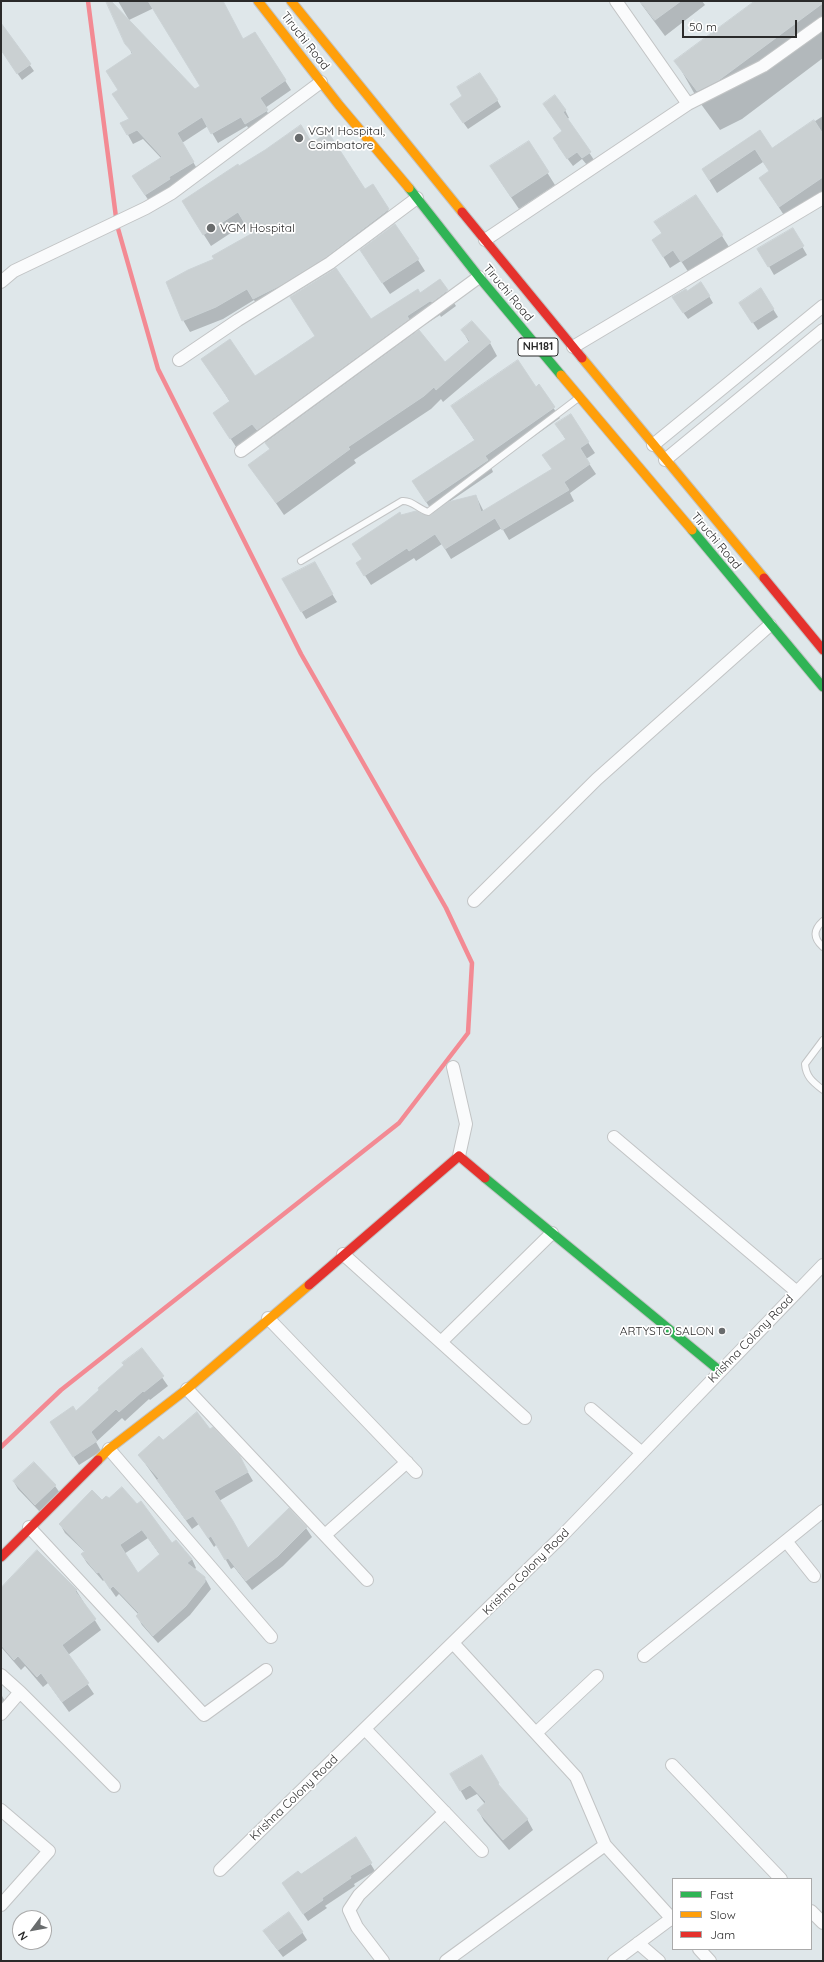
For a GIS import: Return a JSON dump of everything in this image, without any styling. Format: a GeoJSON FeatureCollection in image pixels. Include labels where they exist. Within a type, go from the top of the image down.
{"type":"FeatureCollection","features":[{"type":"Feature","properties":{"kind":"main road","name":"Tiruchi Road"},"geometry":{"type":"LineString","coordinates":[[258,1],[321,82],[417,198],[479,277],[823,687]]}},
{"type":"Feature","properties":{"kind":"main road","name":"NH181"},"geometry":{"type":"LineString","coordinates":[[291,1],[371,102],[823,650]]}},
{"type":"Feature","properties":{"kind":"main road"},"geometry":{"type":"LineString","coordinates":[[1,1557],[29,1527],[109,1449],[187,1389],[268,1318],[459,1156],[720,1371]]}},
{"type":"Feature","properties":{"kind":"street"},"geometry":{"type":"LineString","coordinates":[[616,1],[688,104]]}},
{"type":"Feature","properties":{"kind":"street"},"geometry":{"type":"LineString","coordinates":[[485,240],[688,104],[763,66],[823,23]]}},
{"type":"Feature","properties":{"kind":"street"},"geometry":{"type":"LineString","coordinates":[[1,282],[14,271],[126,218],[172,193],[321,82]]}},
{"type":"Feature","properties":{"kind":"street"},"geometry":{"type":"LineString","coordinates":[[179,360],[238,320],[330,263],[417,198]]}},
{"type":"Feature","properties":{"kind":"street"},"geometry":{"type":"LineString","coordinates":[[573,346],[823,198]]}},
{"type":"Feature","properties":{"kind":"street"},"geometry":{"type":"LineString","coordinates":[[241,451],[479,277]]}},
{"type":"Feature","properties":{"kind":"street"},"geometry":{"type":"LineString","coordinates":[[653,445],[823,306]]}},
{"type":"Feature","properties":{"kind":"street"},"geometry":{"type":"LineString","coordinates":[[665,460],[823,330]]}},
{"type":"Feature","properties":{"kind":"street"},"geometry":{"type":"LineString","coordinates":[[474,901],[597,779],[770,624]]}},
{"type":"Feature","properties":{"kind":"street"},"geometry":{"type":"LineString","coordinates":[[454,1067],[466,1124],[459,1156]]}},
{"type":"Feature","properties":{"kind":"street"},"geometry":{"type":"LineString","coordinates":[[614,1137],[797,1292]]}},
{"type":"Feature","properties":{"kind":"street"},"geometry":{"type":"LineString","coordinates":[[441,1342],[552,1233]]}},
{"type":"Feature","properties":{"kind":"street"},"geometry":{"type":"LineString","coordinates":[[343,1254],[525,1418]]}},
{"type":"Feature","properties":{"kind":"street","name":"Krishna Colony Road"},"geometry":{"type":"LineString","coordinates":[[220,1870],[560,1538],[823,1265]]}},
{"type":"Feature","properties":{"kind":"street"},"geometry":{"type":"LineString","coordinates":[[268,1318],[416,1472]]}},
{"type":"Feature","properties":{"kind":"street"},"geometry":{"type":"LineString","coordinates":[[187,1389],[367,1580]]}},
{"type":"Feature","properties":{"kind":"street"},"geometry":{"type":"LineString","coordinates":[[591,1409],[642,1453]]}},
{"type":"Feature","properties":{"kind":"street"},"geometry":{"type":"LineString","coordinates":[[109,1449],[271,1637]]}},
{"type":"Feature","properties":{"kind":"street"},"geometry":{"type":"LineString","coordinates":[[325,1535],[407,1462]]}},
{"type":"Feature","properties":{"kind":"street"},"geometry":{"type":"LineString","coordinates":[[644,1656],[823,1511]]}},
{"type":"Feature","properties":{"kind":"street"},"geometry":{"type":"LineString","coordinates":[[29,1527],[204,1715],[266,1670]]}},
{"type":"Feature","properties":{"kind":"street"},"geometry":{"type":"LineString","coordinates":[[786,1541],[814,1576]]}},
{"type":"Feature","properties":{"kind":"street"},"geometry":{"type":"LineString","coordinates":[[453,1643],[576,1777],[605,1845],[672,1919],[614,1961]]}},
{"type":"Feature","properties":{"kind":"street"},"geometry":{"type":"LineString","coordinates":[[1,1675],[114,1786]]}},
{"type":"Feature","properties":{"kind":"street"},"geometry":{"type":"LineString","coordinates":[[536,1733],[597,1676]]}},
{"type":"Feature","properties":{"kind":"street"},"geometry":{"type":"LineString","coordinates":[[1,1714],[20,1692]]}},
{"type":"Feature","properties":{"kind":"street"},"geometry":{"type":"LineString","coordinates":[[365,1729],[482,1851]]}},
{"type":"Feature","properties":{"kind":"street"},"geometry":{"type":"LineString","coordinates":[[672,1765],[780,1878]]}},
{"type":"Feature","properties":{"kind":"street"},"geometry":{"type":"LineString","coordinates":[[1,1810],[49,1850],[1,1905]]}},
{"type":"Feature","properties":{"kind":"street"},"geometry":{"type":"LineString","coordinates":[[383,1961],[357,1927],[349,1910],[359,1895],[445,1812]]}},
{"type":"Feature","properties":{"kind":"street"},"geometry":{"type":"LineString","coordinates":[[446,1961],[605,1845]]}},
{"type":"Feature","properties":{"kind":"street"},"geometry":{"type":"LineString","coordinates":[[812,1912],[823,1924]]}},
{"type":"Feature","properties":{"kind":"street"},"geometry":{"type":"LineString","coordinates":[[638,1943],[659,1961]]}},
{"type":"Feature","properties":{"kind":"street"},"geometry":{"type":"LineString","coordinates":[[701,1950],[710,1961]]}},
{"type":"Feature","properties":{"kind":"lane"},"geometry":{"type":"LineString","coordinates":[[301,561],[402,501],[409,500],[421,510],[428,512],[579,396]]}},
{"type":"Feature","properties":{"kind":"lane"},"geometry":{"type":"LineString","coordinates":[[823,921],[817,927],[814,936],[817,942],[823,947]]}},
{"type":"Feature","properties":{"kind":"lane"},"geometry":{"type":"LineString","coordinates":[[823,1040],[805,1064],[806,1073],[810,1080],[823,1090]]}},
{"type":"Feature","properties":{"kind":"building"},"geometry":{"type":"Polygon","coordinates":[[[106,1],[111,1],[195,89],[200,86],[148,1],[223,1],[243,39],[255,32],[286,80],[260,98],[268,110],[245,124],[241,117],[211,134],[202,117],[177,133],[194,162],[169,177],[170,179],[145,195],[132,176],[162,157],[137,130],[127,135],[120,123],[129,119],[112,94],[118,90],[106,71],[133,53],[125,44],[106,1]]]}},
{"type":"Feature","properties":{"kind":"building"},"geometry":{"type":"Polygon","coordinates":[[[640,1],[681,1],[655,20],[640,1]]]}},
{"type":"Feature","properties":{"kind":"building"},"geometry":{"type":"Polygon","coordinates":[[[755,1],[823,1],[823,3],[719,80],[697,91],[674,61],[755,1]]]}},
{"type":"Feature","properties":{"kind":"building"},"geometry":{"type":"Polygon","coordinates":[[[1,23],[31,64],[17,74],[1,50],[1,23]]]}},
{"type":"Feature","properties":{"kind":"building"},"geometry":{"type":"Polygon","coordinates":[[[480,73],[498,100],[463,123],[450,104],[462,96],[457,87],[480,73]]]}},
{"type":"Feature","properties":{"kind":"building"},"geometry":{"type":"Polygon","coordinates":[[[555,95],[566,110],[563,112],[591,152],[582,158],[577,152],[567,159],[553,138],[562,131],[543,104],[555,95]]]}},
{"type":"Feature","properties":{"kind":"building"},"geometry":{"type":"Polygon","coordinates":[[[814,120],[823,134],[823,177],[779,207],[759,178],[769,171],[755,149],[709,180],[702,169],[760,130],[772,148],[814,120]]]}},
{"type":"Feature","properties":{"kind":"building"},"geometry":{"type":"Polygon","coordinates":[[[301,125],[312,143],[328,132],[365,189],[373,184],[389,209],[326,257],[281,285],[253,299],[247,289],[216,307],[182,321],[166,282],[188,270],[214,259],[212,256],[251,234],[238,212],[203,235],[182,201],[238,164],[239,166],[265,150],[301,125]]]}},
{"type":"Feature","properties":{"kind":"building"},"geometry":{"type":"Polygon","coordinates":[[[529,141],[549,172],[511,197],[490,166],[529,141]]]}},
{"type":"Feature","properties":{"kind":"building"},"geometry":{"type":"Polygon","coordinates":[[[696,195],[723,235],[681,262],[673,250],[663,257],[652,240],[662,233],[654,222],[696,195]]]}},
{"type":"Feature","properties":{"kind":"building"},"geometry":{"type":"Polygon","coordinates":[[[395,224],[419,259],[382,283],[360,250],[395,224]]]}},
{"type":"Feature","properties":{"kind":"building"},"geometry":{"type":"Polygon","coordinates":[[[793,228],[804,246],[768,267],[757,249],[793,228]]]}},
{"type":"Feature","properties":{"kind":"building"},"geometry":{"type":"Polygon","coordinates":[[[336,268],[371,319],[418,289],[420,293],[440,279],[448,290],[432,302],[430,301],[407,316],[409,319],[257,430],[252,424],[230,439],[213,413],[230,401],[201,359],[230,339],[255,376],[287,355],[315,336],[290,297],[336,268]]]}},
{"type":"Feature","properties":{"kind":"building"},"geometry":{"type":"Polygon","coordinates":[[[701,282],[710,296],[683,313],[672,297],[686,289],[687,291],[701,282]]]}},
{"type":"Feature","properties":{"kind":"building"},"geometry":{"type":"Polygon","coordinates":[[[761,288],[774,309],[752,323],[739,303],[761,288]]]}},
{"type":"Feature","properties":{"kind":"building"},"geometry":{"type":"Polygon","coordinates":[[[472,321],[491,342],[436,390],[434,387],[424,396],[348,447],[350,449],[276,503],[248,465],[270,449],[265,443],[419,330],[445,362],[470,341],[461,330],[472,321]]]}},
{"type":"Feature","properties":{"kind":"building"},"geometry":{"type":"Polygon","coordinates":[[[518,360],[536,387],[539,384],[555,407],[485,456],[488,460],[426,502],[412,481],[475,440],[451,406],[518,360]]]}},
{"type":"Feature","properties":{"kind":"building"},"geometry":{"type":"Polygon","coordinates":[[[571,414],[589,442],[580,448],[590,464],[564,482],[569,490],[502,530],[495,518],[445,549],[435,534],[409,551],[407,548],[364,576],[356,563],[362,559],[352,544],[400,512],[401,515],[416,511],[429,516],[448,502],[476,495],[481,512],[552,469],[542,455],[566,439],[555,424],[571,414]]]}},
{"type":"Feature","properties":{"kind":"building"},"geometry":{"type":"Polygon","coordinates":[[[315,562],[333,594],[301,612],[282,579],[315,562]]]}},
{"type":"Feature","properties":{"kind":"building"},"geometry":{"type":"Polygon","coordinates":[[[142,1348],[164,1376],[144,1392],[143,1391],[119,1412],[116,1409],[91,1432],[97,1441],[73,1457],[50,1422],[73,1406],[76,1411],[99,1390],[98,1388],[124,1365],[122,1363],[142,1348]]]}},
{"type":"Feature","properties":{"kind":"building"},"geometry":{"type":"Polygon","coordinates":[[[197,1412],[210,1429],[213,1427],[240,1456],[248,1472],[214,1491],[248,1548],[289,1508],[307,1527],[278,1556],[246,1581],[228,1558],[225,1560],[211,1536],[208,1538],[193,1516],[186,1520],[157,1480],[159,1479],[138,1455],[159,1436],[163,1440],[197,1412]]]}},
{"type":"Feature","properties":{"kind":"building"},"geometry":{"type":"Polygon","coordinates":[[[34,1462],[56,1485],[35,1505],[13,1481],[34,1462]]]}},
{"type":"Feature","properties":{"kind":"building"},"geometry":{"type":"Polygon","coordinates":[[[122,1487],[137,1504],[141,1501],[172,1543],[176,1540],[192,1559],[187,1563],[205,1577],[205,1582],[186,1606],[153,1636],[136,1616],[139,1613],[113,1586],[110,1589],[99,1572],[97,1573],[81,1554],[85,1551],[59,1524],[92,1490],[102,1500],[106,1496],[109,1498],[122,1487]],[[142,1530],[120,1545],[138,1573],[160,1554],[142,1530]]]}},
{"type":"Feature","properties":{"kind":"building"},"geometry":{"type":"Polygon","coordinates":[[[37,1550],[77,1590],[75,1591],[96,1619],[62,1645],[89,1683],[62,1702],[41,1673],[37,1677],[18,1656],[14,1660],[1,1645],[1,1588],[37,1550]]]}},
{"type":"Feature","properties":{"kind":"building"},"geometry":{"type":"Polygon","coordinates":[[[482,1755],[499,1783],[498,1784],[528,1819],[503,1840],[477,1810],[486,1802],[470,1785],[460,1791],[450,1774],[482,1755]]]}},
{"type":"Feature","properties":{"kind":"building"},"geometry":{"type":"Polygon","coordinates":[[[356,1837],[372,1863],[350,1876],[351,1878],[322,1898],[323,1900],[303,1914],[282,1883],[298,1871],[301,1874],[356,1837]]]}},
{"type":"Feature","properties":{"kind":"building"},"geometry":{"type":"Polygon","coordinates":[[[289,1912],[303,1932],[278,1950],[263,1931],[289,1912]]]}},
{"type":"Feature","properties":{"kind":"waterway"},"geometry":{"type":"LineString","coordinates":[[1,1447],[61,1390],[399,1123],[468,1033],[472,963],[446,908],[301,654],[158,369],[117,225],[88,1]]}},
{"type":"Feature","properties":{"kind":"traffic: fast"},"geometry":{"type":"LineString","coordinates":[[409,188],[479,277],[561,375]]}},
{"type":"Feature","properties":{"kind":"traffic: fast"},"geometry":{"type":"LineString","coordinates":[[692,530],[823,687]]}},
{"type":"Feature","properties":{"kind":"traffic: fast"},"geometry":{"type":"LineString","coordinates":[[485,1178],[720,1371]]}},
{"type":"Feature","properties":{"kind":"traffic: slow"},"geometry":{"type":"LineString","coordinates":[[258,1],[339,105],[409,188]]}},
{"type":"Feature","properties":{"kind":"traffic: slow"},"geometry":{"type":"LineString","coordinates":[[291,1],[462,212]]}},
{"type":"Feature","properties":{"kind":"traffic: slow"},"geometry":{"type":"LineString","coordinates":[[582,358],[764,578]]}},
{"type":"Feature","properties":{"kind":"traffic: slow"},"geometry":{"type":"LineString","coordinates":[[561,375],[692,530]]}},
{"type":"Feature","properties":{"kind":"traffic: slow"},"geometry":{"type":"LineString","coordinates":[[98,1460],[109,1449],[187,1389],[309,1285]]}},
{"type":"Feature","properties":{"kind":"traffic: jam"},"geometry":{"type":"LineString","coordinates":[[462,212],[582,358]]}},
{"type":"Feature","properties":{"kind":"traffic: jam"},"geometry":{"type":"LineString","coordinates":[[764,578],[823,650]]}},
{"type":"Feature","properties":{"kind":"traffic: jam"},"geometry":{"type":"LineString","coordinates":[[309,1285],[459,1156],[485,1178]]}},
{"type":"Feature","properties":{"kind":"traffic: jam"},"geometry":{"type":"LineString","coordinates":[[1,1557],[98,1460]]}},
{"type":"Feature","properties":{"kind":"place","name":"VGM Hospital, Coimbatore"},"geometry":{"type":"Point","coordinates":[299,138]}},
{"type":"Feature","properties":{"kind":"place","name":"VGM Hospital"},"geometry":{"type":"Point","coordinates":[211,228]}},
{"type":"Feature","properties":{"kind":"place","name":"ARTYSTO SALON"},"geometry":{"type":"Point","coordinates":[722,1331]}}]}
